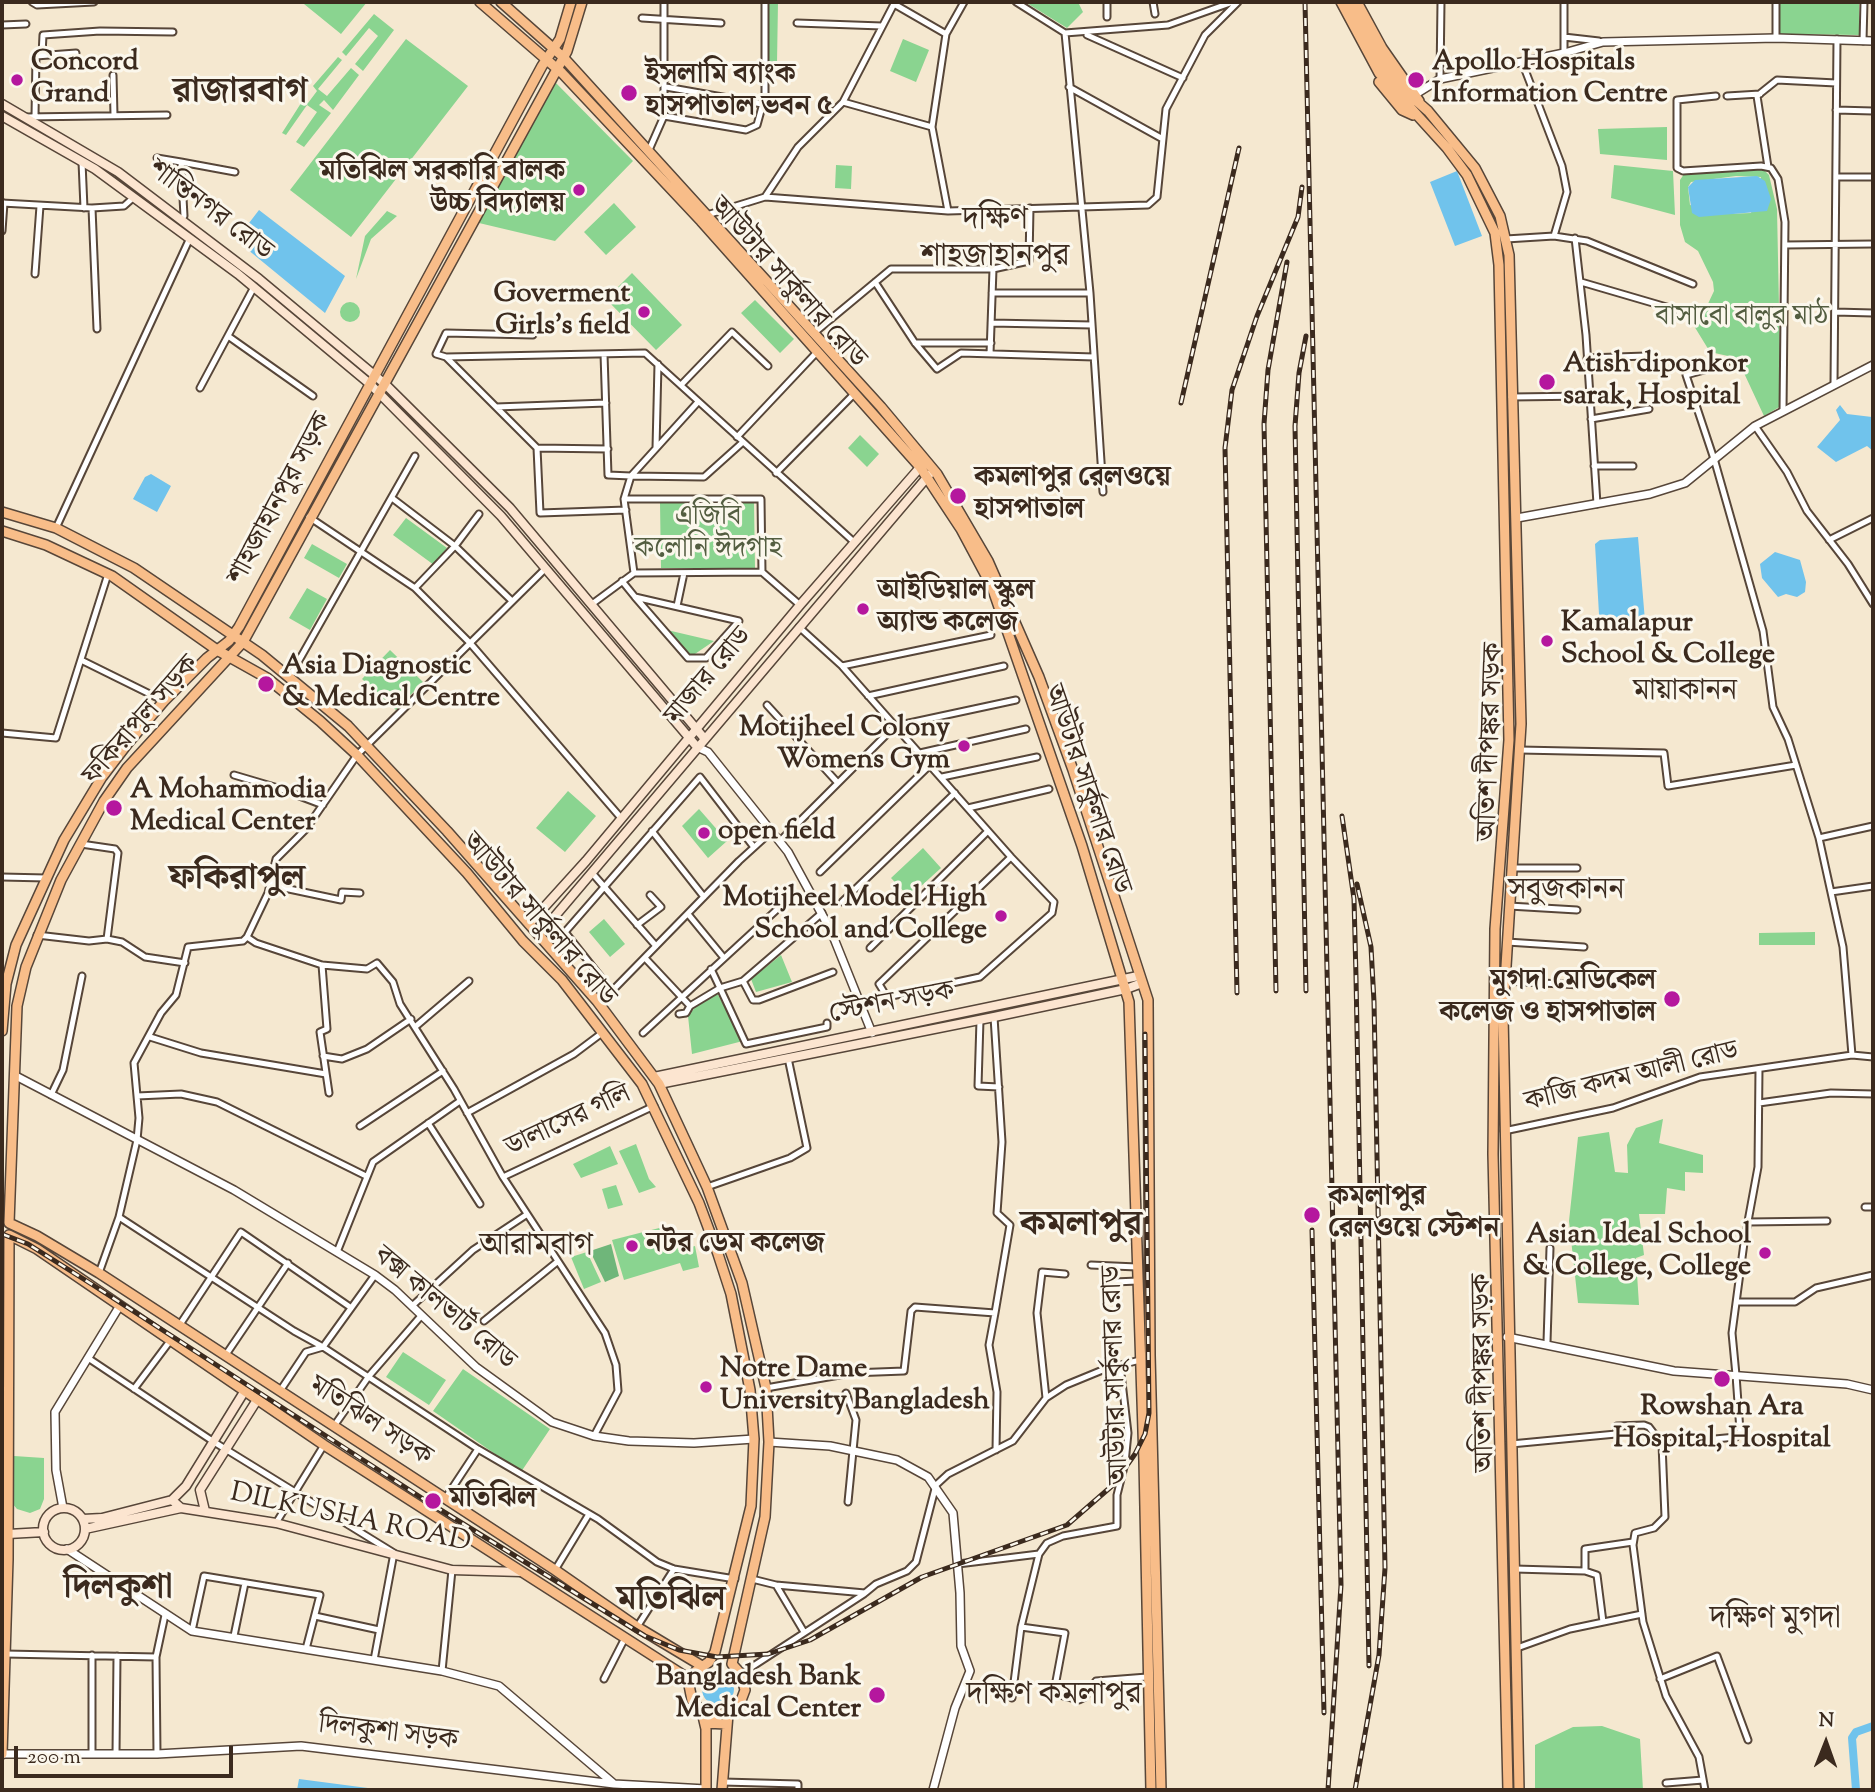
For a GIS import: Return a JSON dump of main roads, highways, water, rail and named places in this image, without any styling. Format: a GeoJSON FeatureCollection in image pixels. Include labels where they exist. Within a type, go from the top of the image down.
{"type":"FeatureCollection","features":[{"type":"Feature","properties":{"kind":"main road","name":"আউটার সার্কুলার রোড"},"geometry":{"type":"LineString","coordinates":[[480,2],[556,68],[704,218],[813,333],[931,473],[988,561],[1039,677],[1073,770],[1149,1014],[1150,1367],[1161,1790]]}},
{"type":"Feature","properties":{"kind":"main road","name":"আউটার সার্কুলার রোড"},"geometry":{"type":"LineString","coordinates":[[500,2],[564,57],[649,150],[853,394],[923,464]]}},
{"type":"Feature","properties":{"kind":"main road","name":"শাহজাহানপুর সড়ক"},"geometry":{"type":"LineString","coordinates":[[235,633],[546,60],[555,48],[564,31],[571,2]]}},
{"type":"Feature","properties":{"kind":"main road","name":"শাহজাহানপুর সড়ক"},"geometry":{"type":"LineString","coordinates":[[230,660],[245,640],[309,517],[380,394],[564,57],[582,2]]}},
{"type":"Feature","properties":{"kind":"main road"},"geometry":{"type":"LineString","coordinates":[[1338,2],[1379,73],[1412,98]]}},
{"type":"Feature","properties":{"kind":"main road"},"geometry":{"type":"LineString","coordinates":[[1338,2],[1348,29],[1390,99],[1408,113],[1418,116]]}},
{"type":"Feature","properties":{"kind":"main road"},"geometry":{"type":"LineString","coordinates":[[1349,2],[1370,43],[1412,98]]}},
{"type":"Feature","properties":{"kind":"main road","name":"অতিশ দীপঙ্কর সড়ক"},"geometry":{"type":"LineString","coordinates":[[1357,2],[1412,98],[1475,168],[1500,216],[1509,740],[1495,929],[1493,1130],[1508,1790]]}},
{"type":"Feature","properties":{"kind":"main road","name":"অতিশ দীপঙ্কর সড়ক"},"geometry":{"type":"LineString","coordinates":[[1412,98],[1418,116],[1466,175],[1501,240],[1510,272],[1520,750],[1505,981],[1504,1131],[1519,1790]]}},
{"type":"Feature","properties":{"kind":"main road","name":"শান্তিনগর রোড"},"geometry":{"type":"LineString","coordinates":[[2,104],[102,161],[181,219],[254,287],[373,380]]}},
{"type":"Feature","properties":{"kind":"main road","name":"শান্তিনগর রোড"},"geometry":{"type":"LineString","coordinates":[[2,116],[82,161],[190,238],[204,243],[259,279],[373,380]]}},
{"type":"Feature","properties":{"kind":"main road"},"geometry":{"type":"LineString","coordinates":[[254,287],[259,279]]}},
{"type":"Feature","properties":{"kind":"main road"},"geometry":{"type":"LineString","coordinates":[[373,380],[385,384],[510,508],[704,738]]}},
{"type":"Feature","properties":{"kind":"main road"},"geometry":{"type":"LineString","coordinates":[[373,380],[380,394],[501,516],[697,747]]}},
{"type":"Feature","properties":{"kind":"main road","name":"মাজার রোড"},"geometry":{"type":"LineString","coordinates":[[529,924],[923,464]]}},
{"type":"Feature","properties":{"kind":"main road","name":"আউটার সার্কুলার রোড"},"geometry":{"type":"LineString","coordinates":[[931,473],[992,587],[1082,846],[1124,985],[1131,1031],[1151,1790]]}},
{"type":"Feature","properties":{"kind":"main road","name":"মাজার রোড"},"geometry":{"type":"LineString","coordinates":[[539,935],[931,473]]}},
{"type":"Feature","properties":{"kind":"main road","name":"আউটার সার্কুলার রোড"},"geometry":{"type":"LineString","coordinates":[[2,512],[56,528],[134,568],[222,629],[245,640],[367,743],[597,1001],[657,1080],[707,1187],[742,1283],[766,1388],[769,1442],[765,1517],[732,1664],[744,1682],[743,1699],[728,1714]]}},
{"type":"Feature","properties":{"kind":"main road"},"geometry":{"type":"LineString","coordinates":[[1506,519],[1517,518]]}},
{"type":"Feature","properties":{"kind":"main road","name":"আউটার সার্কুলার রোড"},"geometry":{"type":"LineString","coordinates":[[2,531],[46,545],[108,574],[213,650],[286,692],[357,755],[467,873],[603,1032],[644,1087],[699,1203],[731,1294],[750,1390],[754,1439],[751,1506],[735,1579],[715,1653],[690,1684]]}},
{"type":"Feature","properties":{"kind":"main road"},"geometry":{"type":"LineString","coordinates":[[213,650],[222,629]]}},
{"type":"Feature","properties":{"kind":"main road","name":"ফকিরাপুল সড়ক"},"geometry":{"type":"LineString","coordinates":[[2,1031],[4,983],[16,945],[64,840],[102,777],[164,701],[213,650],[235,633]]}},
{"type":"Feature","properties":{"kind":"main road","name":"ফকিরাপুল সড়ক"},"geometry":{"type":"LineString","coordinates":[[2,1754],[5,1654],[6,1222],[17,1006],[37,935],[78,844],[127,768],[230,660]]}},
{"type":"Feature","properties":{"kind":"main road"},"geometry":{"type":"LineString","coordinates":[[518,934],[529,924]]}},
{"type":"Feature","properties":{"kind":"main road"},"geometry":{"type":"LineString","coordinates":[[528,946],[539,935]]}},
{"type":"Feature","properties":{"kind":"main road","name":"স্টেশন সড়ক"},"geometry":{"type":"LineString","coordinates":[[980,1016],[994,1017],[1140,979]]}},
{"type":"Feature","properties":{"kind":"main road","name":"স্টেশন সড়ক"},"geometry":{"type":"LineString","coordinates":[[657,1080],[1124,985]]}},
{"type":"Feature","properties":{"kind":"main road","name":"স্টেশন সড়ক"},"geometry":{"type":"LineString","coordinates":[[657,1080],[788,1058],[873,1037]]}},
{"type":"Feature","properties":{"kind":"main road"},"geometry":{"type":"LineString","coordinates":[[644,1087],[657,1080]]}},
{"type":"Feature","properties":{"kind":"main road"},"geometry":{"type":"LineString","coordinates":[[1493,1130],[1504,1131]]}},
{"type":"Feature","properties":{"kind":"main road","name":"মতিঝিল সড়ক"},"geometry":{"type":"LineString","coordinates":[[6,1222],[37,1236],[99,1273],[555,1570],[637,1627],[705,1664]]}},
{"type":"Feature","properties":{"kind":"main road","name":"মতিঝিল সড়ক"},"geometry":{"type":"LineString","coordinates":[[6,1233],[37,1249],[244,1392],[683,1675],[690,1684]]}},
{"type":"Feature","properties":{"kind":"main road"},"geometry":{"type":"LineString","coordinates":[[244,1392],[255,1375]]}},
{"type":"Feature","properties":{"kind":"main road"},"geometry":{"type":"LineString","coordinates":[[205,1511],[200,1490],[267,1383]]}},
{"type":"Feature","properties":{"kind":"main road","name":"DILKUSHA ROAD"},"geometry":{"type":"LineString","coordinates":[[172,1500],[186,1486],[244,1392]]}},
{"type":"Feature","properties":{"kind":"main road"},"geometry":{"type":"LineString","coordinates":[[83,1519],[102,1518],[172,1500],[181,1508]]}},
{"type":"Feature","properties":{"kind":"main road"},"geometry":{"type":"LineString","coordinates":[[63,1508],[75,1511],[83,1519],[85,1529],[82,1540],[67,1549],[49,1543],[44,1532],[50,1513],[63,1508]]}},
{"type":"Feature","properties":{"kind":"main road","name":"DILKUSHA ROAD"},"geometry":{"type":"LineString","coordinates":[[85,1529],[181,1508],[276,1523],[452,1570],[521,1572]]}},
{"type":"Feature","properties":{"kind":"main road"},"geometry":{"type":"LineString","coordinates":[[5,1534],[44,1532]]}},
{"type":"Feature","properties":{"kind":"main road"},"geometry":{"type":"LineString","coordinates":[[1504,1585],[1515,1585]]}},
{"type":"Feature","properties":{"kind":"main road"},"geometry":{"type":"LineString","coordinates":[[690,1684],[692,1700],[702,1712],[705,1723],[706,1790]]}},
{"type":"Feature","properties":{"kind":"main road"},"geometry":{"type":"LineString","coordinates":[[702,1712],[716,1716],[728,1714],[723,1786]]}},
{"type":"Feature","properties":{"kind":"main road"},"geometry":{"type":"LineString","coordinates":[[705,1723],[726,1724]]}},
{"type":"Feature","properties":{"kind":"water"},"geometry":{"type":"Polygon","coordinates":[[[1457,171],[1482,236],[1455,246],[1430,182],[1457,171]]]}},
{"type":"Feature","properties":{"kind":"water"},"geometry":{"type":"Polygon","coordinates":[[[1757,176],[1765,181],[1771,199],[1767,211],[1699,217],[1692,213],[1688,187],[1695,180],[1757,176]]]}},
{"type":"Feature","properties":{"kind":"water"},"geometry":{"type":"Polygon","coordinates":[[[259,210],[345,276],[325,313],[236,240],[259,210]]]}},
{"type":"Feature","properties":{"kind":"water"},"geometry":{"type":"Polygon","coordinates":[[[1840,405],[1847,414],[1872,417],[1873,451],[1867,446],[1836,462],[1817,447],[1840,420],[1836,410],[1840,405]]]}},
{"type":"Feature","properties":{"kind":"water"},"geometry":{"type":"Polygon","coordinates":[[[151,474],[171,486],[157,512],[133,499],[145,477],[151,474]]]}},
{"type":"Feature","properties":{"kind":"water"},"geometry":{"type":"Polygon","coordinates":[[[1638,537],[1646,633],[1600,632],[1595,544],[1600,540],[1638,537]]]}},
{"type":"Feature","properties":{"kind":"water"},"geometry":{"type":"Polygon","coordinates":[[[1775,552],[1800,560],[1806,582],[1805,592],[1797,597],[1786,594],[1778,597],[1762,578],[1760,564],[1775,552]]]}},
{"type":"Feature","properties":{"kind":"water"},"geometry":{"type":"Polygon","coordinates":[[[718,1673],[729,1678],[734,1689],[729,1700],[718,1705],[707,1700],[702,1689],[707,1678],[718,1673]]]}},
{"type":"Feature","properties":{"kind":"water"},"geometry":{"type":"Polygon","coordinates":[[[299,1779],[383,1790],[297,1790],[299,1779]]]}},
{"type":"Feature","properties":{"kind":"waterway"},"geometry":{"type":"LineString","coordinates":[[1856,1790],[1852,1738],[1856,1732],[1873,1726]]}},
{"type":"Feature","properties":{"kind":"railway"},"geometry":{"type":"LineString","coordinates":[[1305,2],[1341,1585],[1328,1790]]}},
{"type":"Feature","properties":{"kind":"railway"},"geometry":{"type":"LineString","coordinates":[[1181,403],[1239,148]]}},
{"type":"Feature","properties":{"kind":"railway"},"geometry":{"type":"LineString","coordinates":[[1237,993],[1225,448],[1232,390],[1257,316],[1298,217],[1302,187]]}},
{"type":"Feature","properties":{"kind":"railway"},"geometry":{"type":"LineString","coordinates":[[1276,991],[1264,424],[1268,370],[1287,262]]}},
{"type":"Feature","properties":{"kind":"railway"},"geometry":{"type":"LineString","coordinates":[[1306,336],[1299,373],[1295,426],[1306,991]]}},
{"type":"Feature","properties":{"kind":"railway"},"geometry":{"type":"LineString","coordinates":[[1342,816],[1354,899],[1369,1666]]}},
{"type":"Feature","properties":{"kind":"railway"},"geometry":{"type":"LineString","coordinates":[[1355,1790],[1379,1655],[1385,1568],[1374,1002],[1371,947],[1357,884]]}},
{"type":"Feature","properties":{"kind":"railway"},"geometry":{"type":"LineString","coordinates":[[2,1234],[28,1244],[431,1504],[645,1636],[679,1650],[717,1657],[768,1654],[810,1640],[922,1577],[1067,1525],[1113,1485],[1135,1454],[1145,1434],[1149,1413],[1145,1034]]}},
{"type":"Feature","properties":{"kind":"railway"},"geometry":{"type":"LineString","coordinates":[[1312,1230],[1324,1713]]}},
{"type":"Feature","properties":{"kind":"place","name":"Concord Grand"},"geometry":{"type":"Point","coordinates":[17,80]}},
{"type":"Feature","properties":{"kind":"place","name":"Apollo Hospitals Information Centre"},"geometry":{"type":"Point","coordinates":[1416,80]}},
{"type":"Feature","properties":{"kind":"place","name":"ইসলামি ব্যাংক হাসপাতাল ভবন ৫"},"geometry":{"type":"Point","coordinates":[629,93]}},
{"type":"Feature","properties":{"kind":"place","name":"মতিঝিল সরকারি বালক উচ্চ বিদ্যালয়"},"geometry":{"type":"Point","coordinates":[579,190]}},
{"type":"Feature","properties":{"kind":"place","name":"Goverment Girls's field"},"geometry":{"type":"Point","coordinates":[644,312]}},
{"type":"Feature","properties":{"kind":"place","name":"Atish diponkor sarak, Hospital"},"geometry":{"type":"Point","coordinates":[1547,382]}},
{"type":"Feature","properties":{"kind":"place","name":"কমলাপুর রেলওয়ে হাসপাতাল"},"geometry":{"type":"Point","coordinates":[958,496]}},
{"type":"Feature","properties":{"kind":"place","name":"আইডিয়াল স্কুল অ্যান্ড কলেজ"},"geometry":{"type":"Point","coordinates":[863,609]}},
{"type":"Feature","properties":{"kind":"place","name":"Kamalapur School & College"},"geometry":{"type":"Point","coordinates":[1547,641]}},
{"type":"Feature","properties":{"kind":"place","name":"Asia Diagnostic & Medical Centre"},"geometry":{"type":"Point","coordinates":[266,684]}},
{"type":"Feature","properties":{"kind":"place","name":"Motijheel Colony Womens Gym"},"geometry":{"type":"Point","coordinates":[964,746]}},
{"type":"Feature","properties":{"kind":"place","name":"A Mohammodia Medical Center"},"geometry":{"type":"Point","coordinates":[114,808]}},
{"type":"Feature","properties":{"kind":"place","name":"open field"},"geometry":{"type":"Point","coordinates":[704,833]}},
{"type":"Feature","properties":{"kind":"place","name":"Motijheel Model High School and College"},"geometry":{"type":"Point","coordinates":[1001,916]}},
{"type":"Feature","properties":{"kind":"place","name":"মুগদা মেডিকেল কলেজ ও হাসপাতাল"},"geometry":{"type":"Point","coordinates":[1672,999]}},
{"type":"Feature","properties":{"kind":"place","name":"কমলাপুর রেলওয়ে স্টেশন"},"geometry":{"type":"Point","coordinates":[1312,1215]}},
{"type":"Feature","properties":{"kind":"place","name":"নটর ডেম কলেজ"},"geometry":{"type":"Point","coordinates":[632,1246]}},
{"type":"Feature","properties":{"kind":"place","name":"Asian Ideal School & College, College"},"geometry":{"type":"Point","coordinates":[1765,1253]}},
{"type":"Feature","properties":{"kind":"place","name":"Rowshan Ara Hospital, Hospital"},"geometry":{"type":"Point","coordinates":[1722,1379]}},
{"type":"Feature","properties":{"kind":"place","name":"Notre Dame University Bangladesh"},"geometry":{"type":"Point","coordinates":[706,1387]}},
{"type":"Feature","properties":{"kind":"place","name":"মতিঝিল"},"geometry":{"type":"Point","coordinates":[433,1501]}},
{"type":"Feature","properties":{"kind":"place","name":"Bangladesh Bank Medical Center"},"geometry":{"type":"Point","coordinates":[877,1695]}},
{"type":"Feature","properties":{"kind":"district","name":"রাজারবাগ"},"geometry":{"type":"Point","coordinates":[240,95]}},
{"type":"Feature","properties":{"kind":"district","name":"দক্ষিণ শাহজাহানপুর"},"geometry":{"type":"Point","coordinates":[995,242]}},
{"type":"Feature","properties":{"kind":"district","name":"মায়াকানন"},"geometry":{"type":"Point","coordinates":[1685,694]}},
{"type":"Feature","properties":{"kind":"district","name":"ফকিরাপুল"},"geometry":{"type":"Point","coordinates":[237,882]}},
{"type":"Feature","properties":{"kind":"district","name":"সবুজকানন"},"geometry":{"type":"Point","coordinates":[1566,893]}},
{"type":"Feature","properties":{"kind":"district","name":"কমলাপুর"},"geometry":{"type":"Point","coordinates":[1081,1228]}},
{"type":"Feature","properties":{"kind":"district","name":"আরামবাগ"},"geometry":{"type":"Point","coordinates":[536,1249]}},
{"type":"Feature","properties":{"kind":"district","name":"দিলকুশা"},"geometry":{"type":"Point","coordinates":[118,1591]}},
{"type":"Feature","properties":{"kind":"district","name":"মতিঝিল"},"geometry":{"type":"Point","coordinates":[671,1603]}},
{"type":"Feature","properties":{"kind":"district","name":"দক্ষিণ মুগদা"},"geometry":{"type":"Point","coordinates":[1775,1622]}},
{"type":"Feature","properties":{"kind":"district","name":"দক্ষিণ কমলাপুর"},"geometry":{"type":"Point","coordinates":[1054,1698]}},
{"type":"Feature","properties":{"kind":"park label","name":"বাসাবো বালুর মাঠ"},"geometry":{"type":"Point","coordinates":[1742,319]}},
{"type":"Feature","properties":{"kind":"park label","name":"এজিবি কলোনি ঈদগাহ"},"geometry":{"type":"Point","coordinates":[708,535]}}]}
